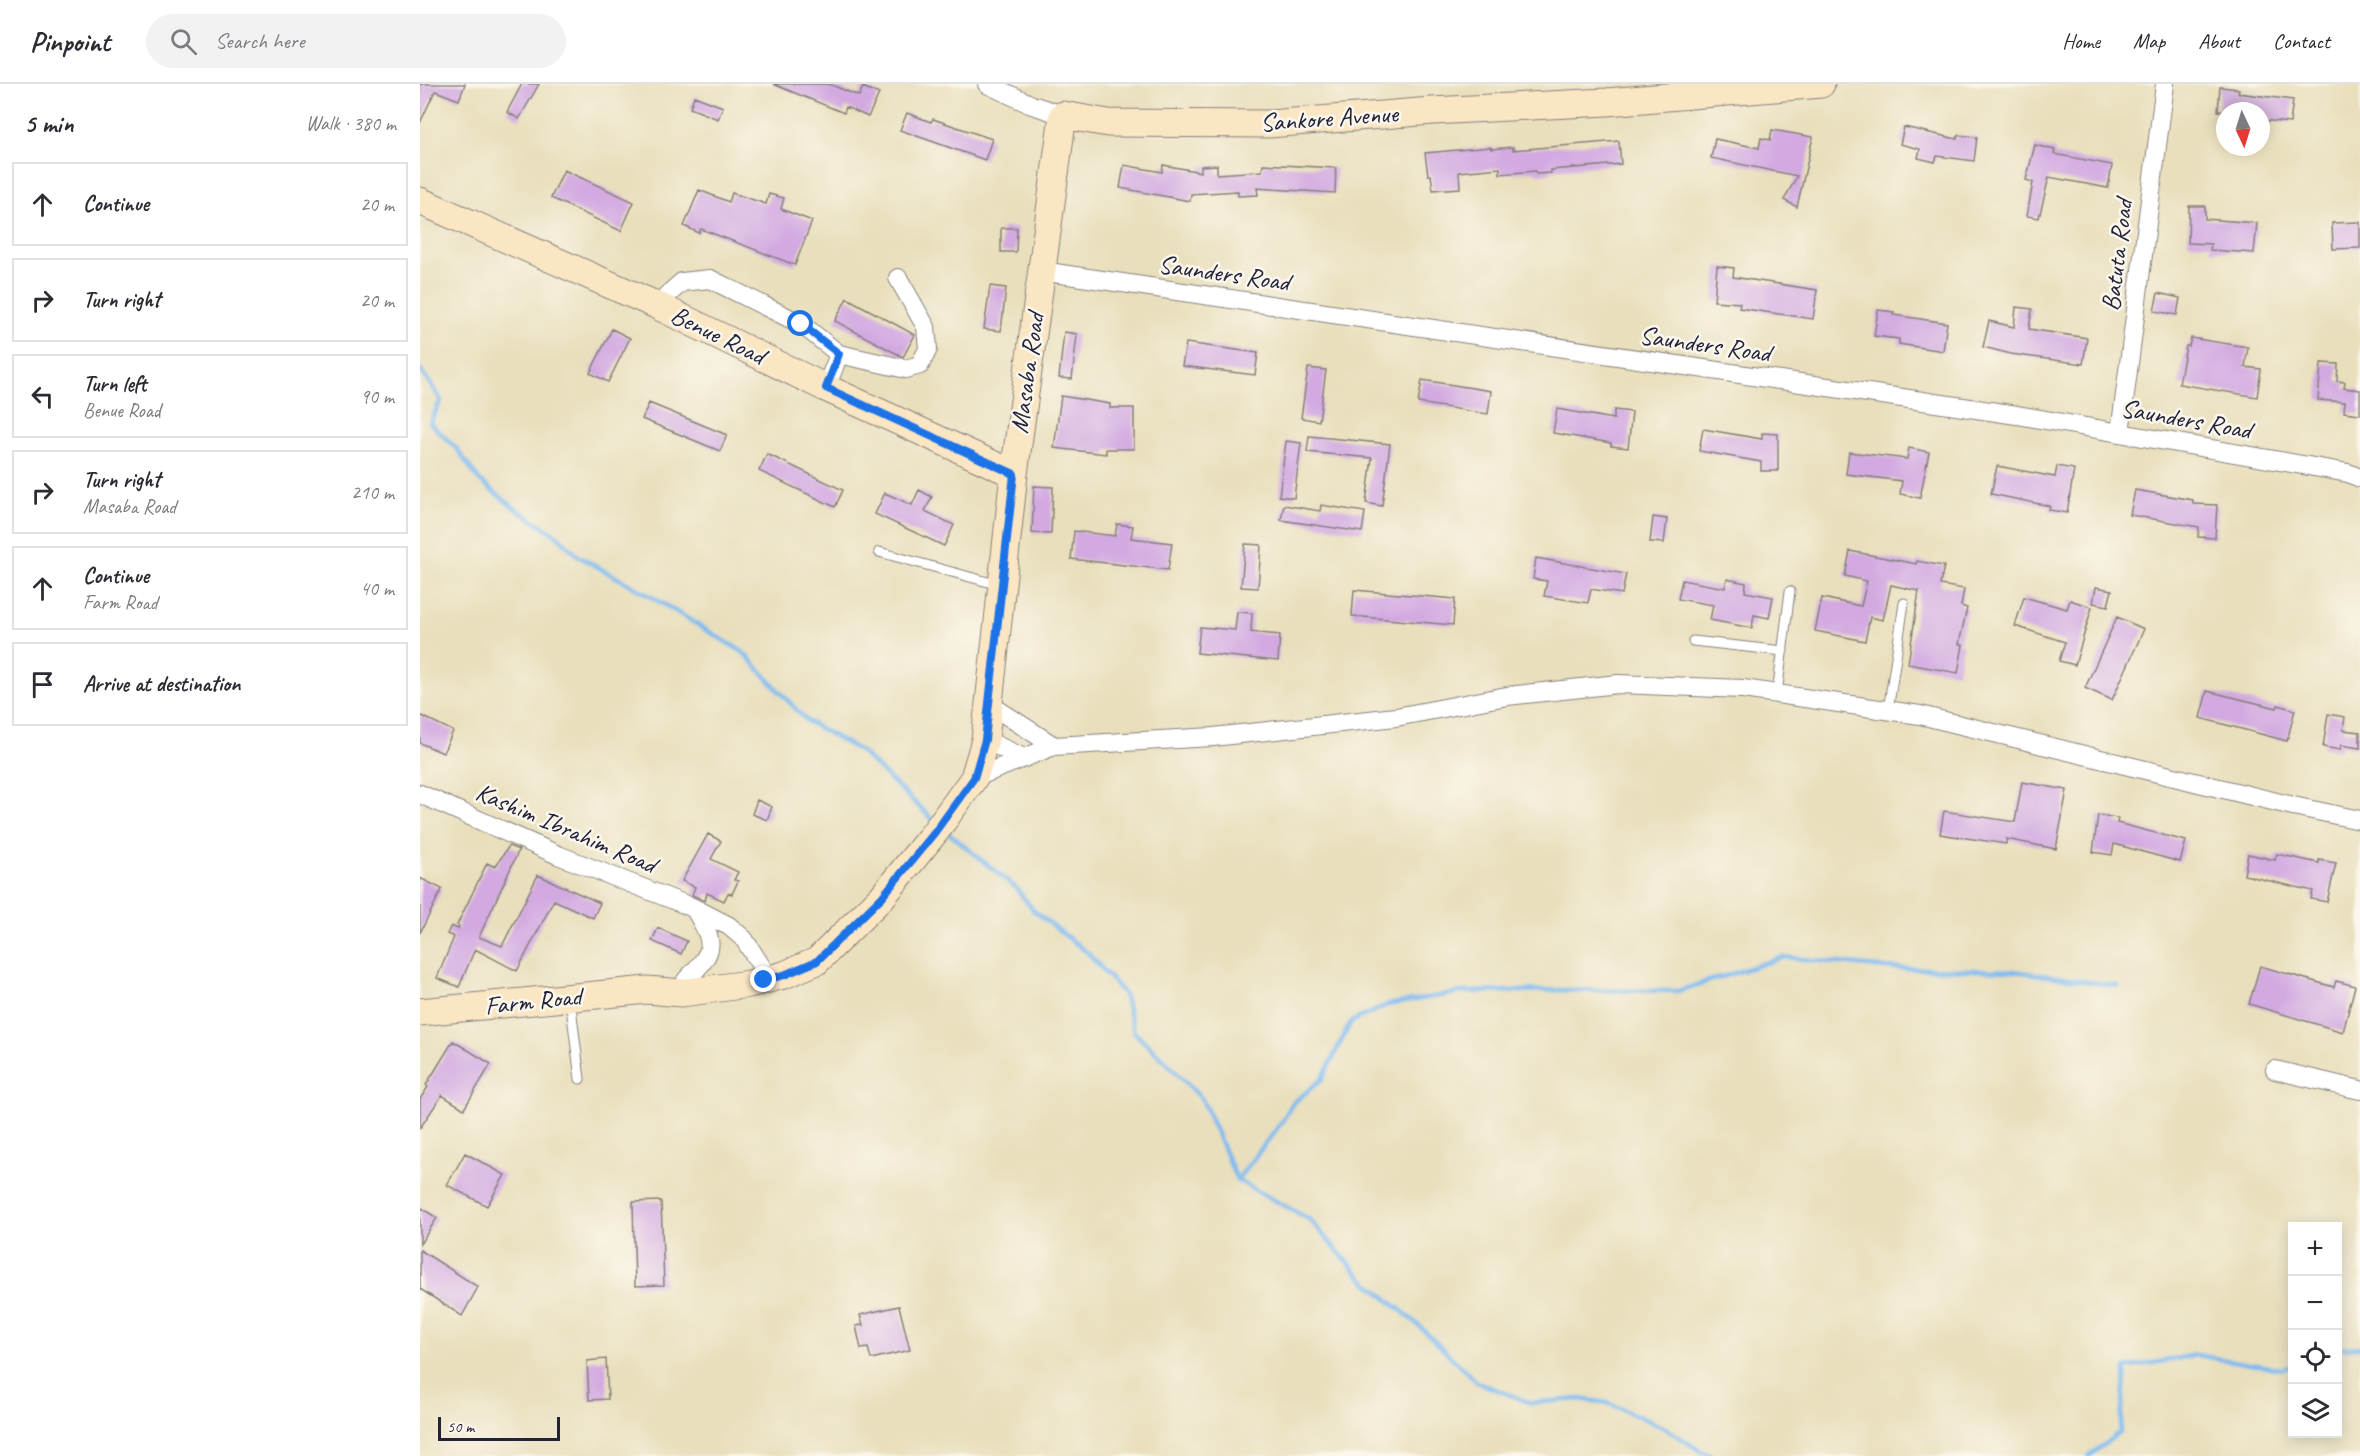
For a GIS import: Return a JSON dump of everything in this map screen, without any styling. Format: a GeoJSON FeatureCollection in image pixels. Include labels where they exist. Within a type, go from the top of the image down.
{"type":"FeatureCollection","features":[{"type":"Feature","properties":{"kind":"street","name":"Sankore Avenue"},"geometry":{"type":"LineString","coordinates":[[987,84],[1032,105],[1063,115],[1108,123],[1269,124],[1432,111],[1606,93],[1821,84]]}},
{"type":"Feature","properties":{"kind":"street","name":"Batuta Road"},"geometry":{"type":"LineString","coordinates":[[2120,433],[2165,84]]}},
{"type":"Feature","properties":{"kind":"street","name":"Masaba Road"},"geometry":{"type":"LineString","coordinates":[[838,939],[882,897],[935,832],[974,778],[985,740],[1014,474],[1063,115]]}},
{"type":"Feature","properties":{"kind":"street","name":"Benue Road"},"geometry":{"type":"LineString","coordinates":[[420,201],[656,305],[826,388],[1014,474]]}},
{"type":"Feature","properties":{"kind":"street","name":"Saunders Road"},"geometry":{"type":"LineString","coordinates":[[1041,271],[2006,414],[2348,473],[2360,478]]}},
{"type":"Feature","properties":{"kind":"street"},"geometry":{"type":"LineString","coordinates":[[656,305],[682,282],[710,279],[801,324],[839,354],[906,369],[920,365],[928,349],[926,327],[898,278]]}},
{"type":"Feature","properties":{"kind":"street"},"geometry":{"type":"LineString","coordinates":[[826,388],[839,354]]}},
{"type":"Feature","properties":{"kind":"street"},"geometry":{"type":"LineString","coordinates":[[974,778],[1054,746],[1213,737],[1396,717],[1507,696],[1618,684],[1743,689],[1920,715],[2293,806],[2360,820]]}},
{"type":"Feature","properties":{"kind":"street"},"geometry":{"type":"LineString","coordinates":[[989,704],[1054,746]]}},
{"type":"Feature","properties":{"kind":"street"},"geometry":{"type":"LineString","coordinates":[[985,740],[1024,758]]}},
{"type":"Feature","properties":{"kind":"street","name":"Kashim Ibrahim Road"},"geometry":{"type":"LineString","coordinates":[[420,794],[558,855],[694,908],[729,926],[744,939],[763,969]]}},
{"type":"Feature","properties":{"kind":"street"},"geometry":{"type":"LineString","coordinates":[[687,980],[705,961],[710,949],[708,931],[694,908]]}},
{"type":"Feature","properties":{"kind":"street","name":"Farm Road"},"geometry":{"type":"LineString","coordinates":[[647,990],[666,983],[763,969],[838,939]]}},
{"type":"Feature","properties":{"kind":"street","name":"Farm Road"},"geometry":{"type":"LineString","coordinates":[[420,1012],[647,990],[682,993],[749,984],[784,975],[817,961],[838,939]]}},
{"type":"Feature","properties":{"kind":"street"},"geometry":{"type":"LineString","coordinates":[[2275,1070],[2360,1090]]}},
{"type":"Feature","properties":{"kind":"lane"},"geometry":{"type":"LineString","coordinates":[[879,552],[1002,585]]}},
{"type":"Feature","properties":{"kind":"lane"},"geometry":{"type":"LineString","coordinates":[[1777,694],[1790,591]]}},
{"type":"Feature","properties":{"kind":"lane"},"geometry":{"type":"LineString","coordinates":[[1888,711],[1904,603]]}},
{"type":"Feature","properties":{"kind":"lane"},"geometry":{"type":"LineString","coordinates":[[1693,641],[1783,651]]}},
{"type":"Feature","properties":{"kind":"lane"},"geometry":{"type":"LineString","coordinates":[[570,996],[580,1079]]}},
{"type":"Feature","properties":{"kind":"building"},"geometry":{"type":"Polygon","coordinates":[[[420,84],[465,84],[459,100],[435,91],[420,123],[420,84]]]}},
{"type":"Feature","properties":{"kind":"building"},"geometry":{"type":"Polygon","coordinates":[[[522,84],[539,84],[519,119],[507,112],[522,84]]]}},
{"type":"Feature","properties":{"kind":"building"},"geometry":{"type":"Polygon","coordinates":[[[773,84],[829,84],[859,96],[863,87],[879,94],[868,117],[846,107],[844,113],[773,84]]]}},
{"type":"Feature","properties":{"kind":"building"},"geometry":{"type":"Polygon","coordinates":[[[2220,87],[2239,89],[2238,93],[2293,100],[2290,123],[2270,121],[2270,102],[2219,102],[2220,87]]]}},
{"type":"Feature","properties":{"kind":"building"},"geometry":{"type":"Polygon","coordinates":[[[694,96],[723,107],[718,119],[690,108],[694,96]]]}},
{"type":"Feature","properties":{"kind":"building"},"geometry":{"type":"Polygon","coordinates":[[[907,113],[931,122],[933,119],[992,139],[985,160],[900,130],[907,113]]]}},
{"type":"Feature","properties":{"kind":"building"},"geometry":{"type":"Polygon","coordinates":[[[1904,127],[1957,139],[1958,135],[1977,137],[1974,161],[1937,156],[1935,162],[1918,158],[1920,149],[1900,144],[1904,127]]]}},
{"type":"Feature","properties":{"kind":"building"},"geometry":{"type":"Polygon","coordinates":[[[1772,130],[1813,137],[1797,207],[1784,200],[1797,176],[1711,158],[1715,139],[1759,148],[1761,138],[1770,140],[1772,130]]]}},
{"type":"Feature","properties":{"kind":"building"},"geometry":{"type":"Polygon","coordinates":[[[1619,141],[1621,164],[1551,170],[1551,173],[1536,174],[1535,171],[1500,174],[1500,168],[1459,172],[1460,188],[1433,190],[1425,153],[1491,147],[1491,149],[1513,147],[1513,150],[1619,141]]]}},
{"type":"Feature","properties":{"kind":"building"},"geometry":{"type":"Polygon","coordinates":[[[2035,145],[2055,150],[2054,154],[2112,165],[2108,188],[2049,177],[2039,218],[2027,216],[2033,182],[2026,180],[2035,145]]]}},
{"type":"Feature","properties":{"kind":"building"},"geometry":{"type":"Polygon","coordinates":[[[1263,164],[1336,168],[1335,193],[1257,188],[1258,195],[1238,196],[1238,191],[1191,194],[1190,201],[1120,188],[1124,165],[1162,172],[1163,165],[1201,172],[1201,166],[1217,165],[1217,174],[1262,171],[1263,164]]]}},
{"type":"Feature","properties":{"kind":"building"},"geometry":{"type":"Polygon","coordinates":[[[564,170],[634,202],[621,231],[551,198],[564,170]]]}},
{"type":"Feature","properties":{"kind":"building"},"geometry":{"type":"Polygon","coordinates":[[[699,190],[729,202],[732,193],[766,204],[769,194],[784,198],[781,209],[812,221],[795,265],[701,229],[699,233],[684,226],[699,190]]]}},
{"type":"Feature","properties":{"kind":"building"},"geometry":{"type":"Polygon","coordinates":[[[2189,206],[2205,206],[2205,219],[2257,223],[2254,253],[2210,250],[2211,244],[2188,243],[2189,206]]]}},
{"type":"Feature","properties":{"kind":"building"},"geometry":{"type":"Polygon","coordinates":[[[2360,222],[2360,248],[2333,249],[2332,223],[2360,222]]]}},
{"type":"Feature","properties":{"kind":"building"},"geometry":{"type":"Polygon","coordinates":[[[1001,228],[1017,228],[1016,252],[1001,252],[1001,228]]]}},
{"type":"Feature","properties":{"kind":"building"},"geometry":{"type":"Polygon","coordinates":[[[1717,266],[1734,268],[1733,277],[1817,290],[1813,319],[1739,308],[1740,303],[1714,301],[1717,266]]]}},
{"type":"Feature","properties":{"kind":"building"},"geometry":{"type":"Polygon","coordinates":[[[990,286],[1006,288],[1001,331],[984,329],[990,286]]]}},
{"type":"Feature","properties":{"kind":"building"},"geometry":{"type":"Polygon","coordinates":[[[2158,293],[2180,298],[2177,315],[2154,311],[2158,293]]]}},
{"type":"Feature","properties":{"kind":"building"},"geometry":{"type":"Polygon","coordinates":[[[847,298],[915,335],[903,357],[835,321],[847,298]]]}},
{"type":"Feature","properties":{"kind":"building"},"geometry":{"type":"Polygon","coordinates":[[[2016,307],[2032,309],[2029,329],[2087,338],[2083,364],[2011,354],[1983,347],[1989,321],[2014,327],[2016,307]]]}},
{"type":"Feature","properties":{"kind":"building"},"geometry":{"type":"Polygon","coordinates":[[[1878,310],[1894,312],[1893,315],[1947,323],[1943,351],[1899,344],[1899,339],[1874,336],[1878,310]]]}},
{"type":"Feature","properties":{"kind":"building"},"geometry":{"type":"Polygon","coordinates":[[[612,329],[630,338],[608,382],[590,373],[612,329]]]}},
{"type":"Feature","properties":{"kind":"building"},"geometry":{"type":"Polygon","coordinates":[[[1064,332],[1077,334],[1072,379],[1059,378],[1064,332]]]}},
{"type":"Feature","properties":{"kind":"building"},"geometry":{"type":"Polygon","coordinates":[[[2191,338],[2248,347],[2245,367],[2261,369],[2257,397],[2179,384],[2186,346],[2189,346],[2191,338]]]}},
{"type":"Feature","properties":{"kind":"building"},"geometry":{"type":"Polygon","coordinates":[[[1186,343],[1258,353],[1255,375],[1182,366],[1186,343]]]}},
{"type":"Feature","properties":{"kind":"building"},"geometry":{"type":"Polygon","coordinates":[[[2321,363],[2338,364],[2337,381],[2345,382],[2344,388],[2360,390],[2360,414],[2344,412],[2345,402],[2318,400],[2321,363]]]}},
{"type":"Feature","properties":{"kind":"building"},"geometry":{"type":"Polygon","coordinates":[[[1308,368],[1326,370],[1319,421],[1301,418],[1308,368]]]}},
{"type":"Feature","properties":{"kind":"building"},"geometry":{"type":"Polygon","coordinates":[[[1422,380],[1491,391],[1488,414],[1418,403],[1422,380]]]}},
{"type":"Feature","properties":{"kind":"building"},"geometry":{"type":"Polygon","coordinates":[[[1061,396],[1110,404],[1110,408],[1134,408],[1134,449],[1106,449],[1106,454],[1054,448],[1061,396]]]}},
{"type":"Feature","properties":{"kind":"building"},"geometry":{"type":"Polygon","coordinates":[[[649,403],[727,435],[720,451],[642,419],[649,403]]]}},
{"type":"Feature","properties":{"kind":"building"},"geometry":{"type":"Polygon","coordinates":[[[1557,409],[1614,419],[1614,410],[1632,412],[1628,448],[1553,433],[1557,409]]]}},
{"type":"Feature","properties":{"kind":"building"},"geometry":{"type":"Polygon","coordinates":[[[1703,429],[1762,439],[1762,433],[1778,434],[1778,471],[1761,471],[1761,462],[1699,451],[1703,429]]]}},
{"type":"Feature","properties":{"kind":"building"},"geometry":{"type":"Polygon","coordinates":[[[1309,436],[1390,444],[1382,506],[1366,503],[1372,458],[1307,452],[1309,436]]]}},
{"type":"Feature","properties":{"kind":"building"},"geometry":{"type":"Polygon","coordinates":[[[1286,441],[1301,443],[1294,498],[1279,496],[1286,441]]]}},
{"type":"Feature","properties":{"kind":"building"},"geometry":{"type":"Polygon","coordinates":[[[1909,448],[1929,452],[1920,498],[1900,494],[1902,481],[1846,474],[1849,452],[1907,459],[1909,448]]]}},
{"type":"Feature","properties":{"kind":"building"},"geometry":{"type":"Polygon","coordinates":[[[767,454],[843,490],[835,507],[759,471],[767,454]]]}},
{"type":"Feature","properties":{"kind":"building"},"geometry":{"type":"Polygon","coordinates":[[[1997,466],[2055,477],[2057,466],[2074,469],[2067,513],[2049,510],[2050,506],[1991,494],[1997,466]]]}},
{"type":"Feature","properties":{"kind":"building"},"geometry":{"type":"Polygon","coordinates":[[[1034,486],[1053,487],[1051,534],[1032,533],[1034,486]]]}},
{"type":"Feature","properties":{"kind":"building"},"geometry":{"type":"Polygon","coordinates":[[[919,490],[932,497],[925,511],[954,525],[944,546],[875,514],[885,493],[912,505],[919,490]]]}},
{"type":"Feature","properties":{"kind":"building"},"geometry":{"type":"Polygon","coordinates":[[[2135,490],[2193,500],[2193,504],[2217,505],[2215,538],[2198,537],[2199,527],[2130,515],[2135,490]]]}},
{"type":"Feature","properties":{"kind":"building"},"geometry":{"type":"Polygon","coordinates":[[[1284,505],[1320,511],[1321,505],[1365,512],[1362,532],[1281,520],[1284,505]]]}},
{"type":"Feature","properties":{"kind":"building"},"geometry":{"type":"Polygon","coordinates":[[[1653,517],[1667,519],[1664,543],[1650,542],[1653,517]]]}},
{"type":"Feature","properties":{"kind":"building"},"geometry":{"type":"Polygon","coordinates":[[[1117,524],[1133,526],[1131,538],[1172,543],[1168,570],[1071,559],[1074,531],[1115,536],[1117,524]]]}},
{"type":"Feature","properties":{"kind":"building"},"geometry":{"type":"Polygon","coordinates":[[[1245,544],[1261,545],[1258,588],[1241,587],[1245,544]]]}},
{"type":"Feature","properties":{"kind":"building"},"geometry":{"type":"Polygon","coordinates":[[[1850,551],[1916,564],[1917,561],[1944,566],[1940,585],[1964,589],[1961,606],[1967,608],[1959,644],[1963,645],[1958,673],[1908,664],[1919,591],[1891,585],[1883,620],[1870,617],[1865,641],[1815,631],[1822,598],[1861,606],[1867,581],[1845,576],[1850,551]]]}},
{"type":"Feature","properties":{"kind":"building"},"geometry":{"type":"Polygon","coordinates":[[[1536,558],[1626,574],[1622,594],[1591,589],[1588,603],[1544,596],[1547,581],[1533,579],[1536,558]]]}},
{"type":"Feature","properties":{"kind":"building"},"geometry":{"type":"Polygon","coordinates":[[[1727,579],[1746,583],[1745,592],[1773,597],[1769,618],[1754,615],[1752,628],[1710,620],[1713,605],[1678,599],[1682,580],[1725,588],[1727,579]]]}},
{"type":"Feature","properties":{"kind":"building"},"geometry":{"type":"Polygon","coordinates":[[[2096,587],[2112,590],[2108,606],[2093,603],[2096,587]]]}},
{"type":"Feature","properties":{"kind":"building"},"geometry":{"type":"Polygon","coordinates":[[[1354,590],[1455,599],[1453,625],[1352,616],[1354,590]]]}},
{"type":"Feature","properties":{"kind":"building"},"geometry":{"type":"Polygon","coordinates":[[[2024,597],[2067,609],[2070,600],[2092,607],[2075,665],[2059,661],[2065,642],[2015,626],[2024,597]]]}},
{"type":"Feature","properties":{"kind":"building"},"geometry":{"type":"Polygon","coordinates":[[[1237,612],[1252,613],[1251,632],[1280,635],[1278,661],[1197,653],[1200,627],[1235,630],[1237,612]]]}},
{"type":"Feature","properties":{"kind":"building"},"geometry":{"type":"Polygon","coordinates":[[[2117,617],[2144,629],[2112,700],[2085,688],[2117,617]]]}},
{"type":"Feature","properties":{"kind":"building"},"geometry":{"type":"Polygon","coordinates":[[[2207,691],[2277,708],[2278,705],[2295,710],[2287,741],[2200,718],[2207,691]]]}},
{"type":"Feature","properties":{"kind":"building"},"geometry":{"type":"Polygon","coordinates":[[[2328,714],[2345,717],[2343,730],[2360,732],[2360,748],[2341,745],[2340,750],[2323,747],[2328,714]]]}},
{"type":"Feature","properties":{"kind":"building"},"geometry":{"type":"Polygon","coordinates":[[[420,715],[453,731],[443,753],[420,743],[420,715]]]}},
{"type":"Feature","properties":{"kind":"building"},"geometry":{"type":"Polygon","coordinates":[[[2022,782],[2067,790],[2056,849],[2006,839],[2006,844],[1940,834],[1944,811],[2015,822],[2022,782]]]}},
{"type":"Feature","properties":{"kind":"building"},"geometry":{"type":"Polygon","coordinates":[[[757,800],[772,807],[767,820],[752,814],[757,800]]]}},
{"type":"Feature","properties":{"kind":"building"},"geometry":{"type":"Polygon","coordinates":[[[2098,815],[2118,818],[2117,823],[2186,841],[2180,862],[2114,844],[2112,855],[2093,852],[2098,815]]]}},
{"type":"Feature","properties":{"kind":"building"},"geometry":{"type":"Polygon","coordinates":[[[708,834],[721,841],[711,859],[738,872],[734,880],[738,881],[732,894],[728,893],[724,901],[707,893],[705,901],[692,895],[695,887],[682,881],[708,834]]]}},
{"type":"Feature","properties":{"kind":"building"},"geometry":{"type":"Polygon","coordinates":[[[509,846],[519,850],[479,937],[502,946],[538,875],[600,903],[593,918],[554,900],[517,971],[475,949],[459,987],[437,978],[454,937],[447,934],[451,926],[458,929],[457,925],[487,863],[495,867],[509,846]]]}},
{"type":"Feature","properties":{"kind":"building"},"geometry":{"type":"Polygon","coordinates":[[[2248,854],[2275,860],[2277,854],[2319,863],[2319,860],[2336,863],[2327,902],[2311,899],[2313,891],[2244,875],[2248,854]]]}},
{"type":"Feature","properties":{"kind":"building"},"geometry":{"type":"Polygon","coordinates":[[[420,878],[442,889],[420,933],[420,878]]]}},
{"type":"Feature","properties":{"kind":"building"},"geometry":{"type":"Polygon","coordinates":[[[658,928],[687,941],[681,954],[652,941],[658,928]]]}},
{"type":"Feature","properties":{"kind":"building"},"geometry":{"type":"Polygon","coordinates":[[[2260,966],[2334,987],[2336,981],[2355,986],[2343,1032],[2249,1004],[2260,966]]]}},
{"type":"Feature","properties":{"kind":"building"},"geometry":{"type":"Polygon","coordinates":[[[453,1041],[491,1064],[464,1109],[442,1095],[420,1128],[420,1099],[453,1041]]]}},
{"type":"Feature","properties":{"kind":"building"},"geometry":{"type":"Polygon","coordinates":[[[465,1153],[505,1175],[487,1206],[447,1185],[465,1153]]]}},
{"type":"Feature","properties":{"kind":"building"},"geometry":{"type":"Polygon","coordinates":[[[661,1201],[664,1285],[635,1286],[633,1202],[661,1201]]]}},
{"type":"Feature","properties":{"kind":"building"},"geometry":{"type":"Polygon","coordinates":[[[420,1207],[437,1218],[420,1244],[420,1207]]]}},
{"type":"Feature","properties":{"kind":"building"},"geometry":{"type":"Polygon","coordinates":[[[420,1250],[478,1287],[462,1316],[420,1289],[420,1250]]]}},
{"type":"Feature","properties":{"kind":"building"},"geometry":{"type":"Polygon","coordinates":[[[899,1306],[910,1350],[871,1359],[868,1348],[861,1349],[856,1326],[863,1325],[860,1315],[899,1306]]]}},
{"type":"Feature","properties":{"kind":"building"},"geometry":{"type":"Polygon","coordinates":[[[606,1359],[608,1399],[589,1400],[587,1361],[606,1359]]]}},
{"type":"Feature","properties":{"kind":"waterway"},"geometry":{"type":"LineString","coordinates":[[420,369],[441,400],[430,423],[457,449],[479,480],[516,509],[558,536],[578,556],[743,652],[807,721],[860,751],[932,819]]}},
{"type":"Feature","properties":{"kind":"waterway"},"geometry":{"type":"LineString","coordinates":[[945,830],[1016,888],[1034,911],[1088,953],[1124,994],[1134,1032],[1202,1099],[1237,1180],[1309,1219],[1362,1278],[1414,1321],[1477,1382],[1531,1403],[1579,1399],[1608,1403],[1665,1428],[1711,1456]]}},
{"type":"Feature","properties":{"kind":"waterway"},"geometry":{"type":"LineString","coordinates":[[1237,1180],[1282,1122],[1292,1104],[1322,1079],[1351,1022],[1387,1005],[1462,992],[1678,991],[1784,957],[1886,968],[2014,971],[2118,986]]}},
{"type":"Feature","properties":{"kind":"waterway"},"geometry":{"type":"LineString","coordinates":[[2342,1348],[2360,1347]]}},
{"type":"Feature","properties":{"kind":"waterway"},"geometry":{"type":"LineString","coordinates":[[2089,1456],[2120,1432],[2126,1368],[2196,1355],[2281,1369],[2288,1367]]}},
{"type":"Feature","properties":{"kind":"route"},"geometry":{"type":"LineString","coordinates":[[764,980],[784,975],[817,961],[861,919],[935,832],[974,778],[985,740],[1014,474],[826,388],[839,354],[801,324]]}}]}
